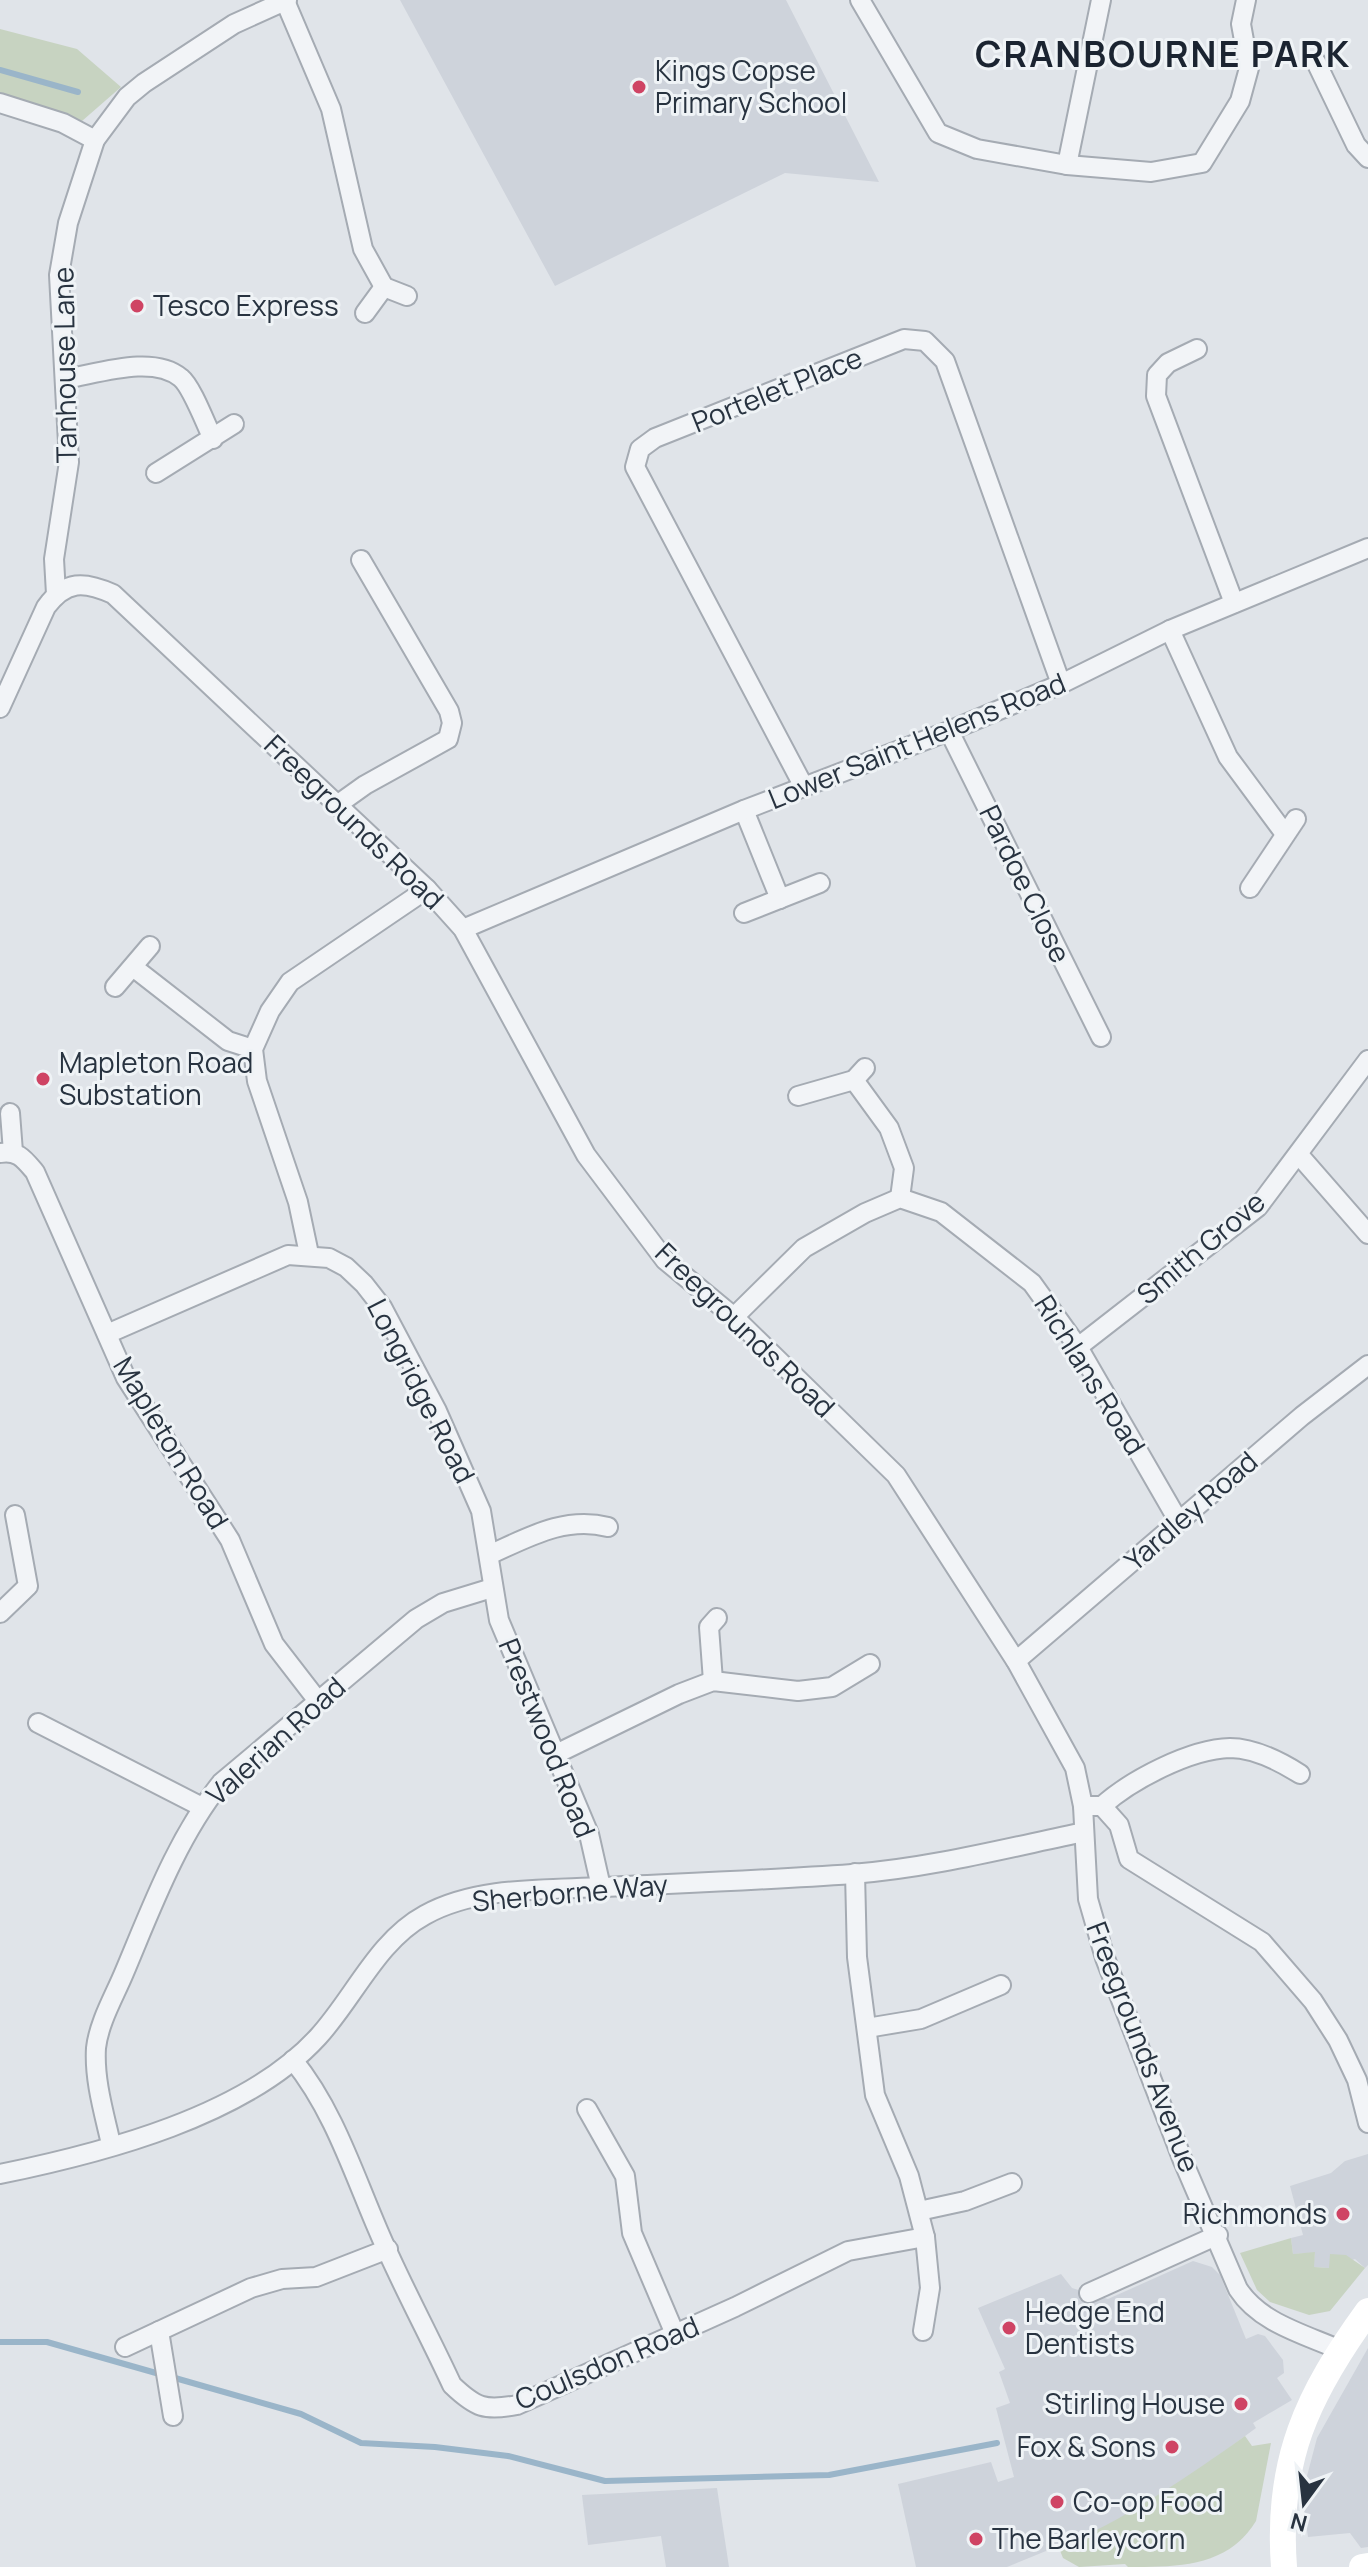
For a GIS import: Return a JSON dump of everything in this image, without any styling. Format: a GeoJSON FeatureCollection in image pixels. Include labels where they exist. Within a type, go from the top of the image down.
{"type":"FeatureCollection","features":[{"type":"Feature","properties":{"kind":"main road"},"geometry":{"type":"LineString","coordinates":[[1284,2567],[1281,2529],[1291,2462],[1311,2399],[1368,2311]]}},
{"type":"Feature","properties":{"kind":"main road"},"geometry":{"type":"LineString","coordinates":[[1362,2567],[1368,2566]]}},
{"type":"Feature","properties":{"kind":"street"},"geometry":{"type":"LineString","coordinates":[[860,0],[938,133],[977,149],[1067,165],[1151,172],[1202,163],[1243,90],[1249,68],[1241,24],[1246,0]]}},
{"type":"Feature","properties":{"kind":"street"},"geometry":{"type":"LineString","coordinates":[[1067,165],[1101,0]]}},
{"type":"Feature","properties":{"kind":"street"},"geometry":{"type":"LineString","coordinates":[[286,1],[331,109],[363,249],[384,287],[407,296]]}},
{"type":"Feature","properties":{"kind":"street","name":"Tanhouse Lane"},"geometry":{"type":"LineString","coordinates":[[56,594],[54,559],[69,462],[59,275],[68,223],[95,140],[127,97],[144,83],[234,24],[286,1]]}},
{"type":"Feature","properties":{"kind":"street"},"geometry":{"type":"LineString","coordinates":[[1316,62],[1356,145],[1368,158]]}},
{"type":"Feature","properties":{"kind":"street"},"geometry":{"type":"LineString","coordinates":[[0,103],[63,123],[95,140]]}},
{"type":"Feature","properties":{"kind":"street"},"geometry":{"type":"LineString","coordinates":[[365,313],[384,287]]}},
{"type":"Feature","properties":{"kind":"street","name":"Portelet Place"},"geometry":{"type":"LineString","coordinates":[[804,787],[635,467],[640,449],[655,438],[904,339],[925,341],[945,361],[1061,684]]}},
{"type":"Feature","properties":{"kind":"street"},"geometry":{"type":"LineString","coordinates":[[1197,349],[1168,363],[1157,375],[1156,396],[1234,603]]}},
{"type":"Feature","properties":{"kind":"street"},"geometry":{"type":"LineString","coordinates":[[65,379],[145,367],[166,370],[183,378],[213,439]]}},
{"type":"Feature","properties":{"kind":"street"},"geometry":{"type":"LineString","coordinates":[[156,473],[234,424]]}},
{"type":"Feature","properties":{"kind":"street","name":"Lower Saint Helens Road"},"geometry":{"type":"LineString","coordinates":[[463,929],[744,810],[1061,684],[1170,630],[1368,548]]}},
{"type":"Feature","properties":{"kind":"street"},"geometry":{"type":"LineString","coordinates":[[337,805],[365,785],[436,748],[448,739],[452,723],[449,711],[369,566]]}},
{"type":"Feature","properties":{"kind":"street","name":"Freegrounds Road"},"geometry":{"type":"LineString","coordinates":[[56,594],[70,585],[83,583],[113,594],[427,889],[463,929],[586,1155],[665,1260],[734,1317],[896,1475],[1016,1661],[1075,1768],[1092,1806],[1119,1825],[1129,1859],[1262,1942],[1313,2001],[1338,2040],[1357,2080],[1368,2123]]}},
{"type":"Feature","properties":{"kind":"street"},"geometry":{"type":"LineString","coordinates":[[0,708],[46,607],[56,594]]}},
{"type":"Feature","properties":{"kind":"street"},"geometry":{"type":"LineString","coordinates":[[1170,630],[1228,757],[1290,826],[1250,888]]}},
{"type":"Feature","properties":{"kind":"street","name":"Pardoe Close"},"geometry":{"type":"LineString","coordinates":[[949,731],[1101,1037]]}},
{"type":"Feature","properties":{"kind":"street"},"geometry":{"type":"LineString","coordinates":[[744,810],[780,899]]}},
{"type":"Feature","properties":{"kind":"street"},"geometry":{"type":"LineString","coordinates":[[744,913],[820,883]]}},
{"type":"Feature","properties":{"kind":"street"},"geometry":{"type":"LineString","coordinates":[[107,1334],[249,1269],[288,1255],[309,1254],[298,1202],[257,1081],[253,1049],[270,1011],[290,982],[427,889]]}},
{"type":"Feature","properties":{"kind":"street"},"geometry":{"type":"LineString","coordinates":[[115,987],[150,946]]}},
{"type":"Feature","properties":{"kind":"street"},"geometry":{"type":"LineString","coordinates":[[133,967],[228,1041],[253,1049]]}},
{"type":"Feature","properties":{"kind":"street","name":"Smith Grove"},"geometry":{"type":"LineString","coordinates":[[1078,1347],[1258,1207],[1368,1060]]}},
{"type":"Feature","properties":{"kind":"street"},"geometry":{"type":"LineString","coordinates":[[734,1317],[804,1248],[865,1213],[900,1198],[904,1168],[889,1128],[860,1074],[798,1096]]}},
{"type":"Feature","properties":{"kind":"street"},"geometry":{"type":"LineString","coordinates":[[6,1152],[10,1113]]}},
{"type":"Feature","properties":{"kind":"street","name":"Mapleton Road"},"geometry":{"type":"LineString","coordinates":[[6,1152],[22,1157],[35,1172],[126,1378],[230,1540],[274,1644],[318,1701]]}},
{"type":"Feature","properties":{"kind":"street"},"geometry":{"type":"LineString","coordinates":[[1299,1155],[1368,1234]]}},
{"type":"Feature","properties":{"kind":"street","name":"Richlans Road"},"geometry":{"type":"LineString","coordinates":[[900,1198],[941,1212],[1032,1283],[1078,1347],[1179,1522]]}},
{"type":"Feature","properties":{"kind":"street","name":"Longridge Road"},"geometry":{"type":"LineString","coordinates":[[309,1254],[346,1267],[382,1307],[437,1411],[481,1511],[491,1554],[492,1588]]}},
{"type":"Feature","properties":{"kind":"street","name":"Yardley Road"},"geometry":{"type":"LineString","coordinates":[[1016,1661],[1368,1365]]}},
{"type":"Feature","properties":{"kind":"street"},"geometry":{"type":"LineString","coordinates":[[0,1613],[28,1586],[15,1515]]}},
{"type":"Feature","properties":{"kind":"street"},"geometry":{"type":"LineString","coordinates":[[491,1554],[550,1527],[597,1518]]}},
{"type":"Feature","properties":{"kind":"street","name":"Valerian Road"},"geometry":{"type":"LineString","coordinates":[[111,2144],[96,2070],[96,2045],[108,2008],[151,1908],[202,1807],[221,1783],[416,1619],[443,1603],[492,1588]]}},
{"type":"Feature","properties":{"kind":"street","name":"Prestwood Road"},"geometry":{"type":"LineString","coordinates":[[492,1588],[499,1620],[589,1834],[601,1887]]}},
{"type":"Feature","properties":{"kind":"street"},"geometry":{"type":"LineString","coordinates":[[713,1681],[709,1627],[717,1618]]}},
{"type":"Feature","properties":{"kind":"street"},"geometry":{"type":"LineString","coordinates":[[556,1754],[679,1694],[713,1681],[798,1691],[832,1687],[870,1664]]}},
{"type":"Feature","properties":{"kind":"street"},"geometry":{"type":"LineString","coordinates":[[38,1723],[202,1807]]}},
{"type":"Feature","properties":{"kind":"street"},"geometry":{"type":"LineString","coordinates":[[1092,1806],[1142,1777],[1199,1755],[1230,1748],[1294,1765]]}},
{"type":"Feature","properties":{"kind":"street","name":"Freegrounds Avenue"},"geometry":{"type":"LineString","coordinates":[[1092,1806],[1084,1832],[1088,1899],[1105,1958],[1183,2161],[1218,2235],[1238,2289],[1247,2303],[1264,2316],[1340,2350]]}},
{"type":"Feature","properties":{"kind":"street","name":"Sherborne Way"},"geometry":{"type":"LineString","coordinates":[[0,2174],[111,2144],[226,2104],[260,2086],[293,2060],[326,2027],[377,1959],[425,1915],[506,1893],[855,1873],[948,1860],[1084,1832]]}},
{"type":"Feature","properties":{"kind":"street"},"geometry":{"type":"LineString","coordinates":[[855,1873],[857,1957],[875,2095],[909,2176],[925,2237],[930,2288],[923,2331]]}},
{"type":"Feature","properties":{"kind":"street"},"geometry":{"type":"LineString","coordinates":[[867,2028],[921,2019],[1001,1985]]}},
{"type":"Feature","properties":{"kind":"street","name":"Coulsdon Road"},"geometry":{"type":"LineString","coordinates":[[293,2060],[312,2084],[331,2120],[452,2385],[468,2400],[490,2410],[517,2405],[848,2251],[925,2237]]}},
{"type":"Feature","properties":{"kind":"street"},"geometry":{"type":"LineString","coordinates":[[587,2109],[625,2176],[632,2233],[675,2334]]}},
{"type":"Feature","properties":{"kind":"street"},"geometry":{"type":"LineString","coordinates":[[919,2211],[965,2201],[1012,2183]]}},
{"type":"Feature","properties":{"kind":"street"},"geometry":{"type":"LineString","coordinates":[[1089,2293],[1218,2235]]}},
{"type":"Feature","properties":{"kind":"street"},"geometry":{"type":"LineString","coordinates":[[125,2347],[251,2288],[282,2279],[316,2277],[388,2249]]}},
{"type":"Feature","properties":{"kind":"street"},"geometry":{"type":"LineString","coordinates":[[159,2331],[166,2410]]}},
{"type":"Feature","properties":{"kind":"shaded area","name":"Kings Copse Primary School"},"geometry":{"type":"Polygon","coordinates":[[[400,0],[786,0],[879,182],[785,173],[555,286],[400,0]]]}},
{"type":"Feature","properties":{"kind":"shaded area"},"geometry":{"type":"Polygon","coordinates":[[[1368,2154],[1368,2265],[1365,2268],[1355,2259],[1329,2268],[1313,2267],[1315,2253],[1293,2254],[1291,2238],[1303,2235],[1290,2186],[1331,2173],[1345,2161],[1368,2154]]]}},
{"type":"Feature","properties":{"kind":"shaded area"},"geometry":{"type":"Polygon","coordinates":[[[1193,2261],[1212,2267],[1220,2275],[1246,2339],[1258,2334],[1265,2336],[1283,2360],[1284,2373],[1277,2378],[1292,2400],[1253,2423],[1256,2428],[1177,2486],[1117,2522],[1007,2567],[916,2567],[898,2484],[991,2462],[998,2482],[1014,2477],[996,2408],[1010,2403],[999,2372],[1005,2369],[978,2308],[1061,2274],[1072,2288],[1108,2299],[1193,2261]]]}},
{"type":"Feature","properties":{"kind":"shaded area"},"geometry":{"type":"Polygon","coordinates":[[[1368,2348],[1368,2547],[1361,2548],[1350,2533],[1308,2537],[1302,2495],[1317,2438],[1368,2348]]]}},
{"type":"Feature","properties":{"kind":"shaded area"},"geometry":{"type":"Polygon","coordinates":[[[717,2488],[729,2567],[666,2567],[661,2536],[588,2545],[582,2495],[717,2488]]]}},
{"type":"Feature","properties":{"kind":"green space"},"geometry":{"type":"Polygon","coordinates":[[[0,29],[77,49],[121,87],[82,121],[0,95],[0,29]]]}},
{"type":"Feature","properties":{"kind":"green space"},"geometry":{"type":"Polygon","coordinates":[[[1291,2238],[1293,2254],[1315,2252],[1314,2267],[1329,2268],[1330,2254],[1346,2255],[1365,2268],[1330,2311],[1309,2315],[1270,2302],[1257,2290],[1240,2253],[1291,2238]]]}},
{"type":"Feature","properties":{"kind":"green space"},"geometry":{"type":"Polygon","coordinates":[[[1245,2436],[1252,2446],[1271,2443],[1256,2521],[1231,2548],[1217,2556],[1184,2565],[1079,2567],[1063,2558],[1059,2548],[1155,2497],[1245,2436]]]}},
{"type":"Feature","properties":{"kind":"waterway"},"geometry":{"type":"LineString","coordinates":[[0,70],[78,92]]}},
{"type":"Feature","properties":{"kind":"waterway"},"geometry":{"type":"LineString","coordinates":[[0,2342],[47,2342],[156,2373]]}},
{"type":"Feature","properties":{"kind":"waterway"},"geometry":{"type":"LineString","coordinates":[[175,2378],[301,2414],[361,2443],[435,2447],[508,2456],[605,2481],[829,2475],[997,2443]]}},
{"type":"Feature","properties":{"kind":"place","name":"Kings Copse Primary School"},"geometry":{"type":"Point","coordinates":[639,87]}},
{"type":"Feature","properties":{"kind":"place","name":"Tesco Express"},"geometry":{"type":"Point","coordinates":[137,306]}},
{"type":"Feature","properties":{"kind":"place","name":"Mapleton Road Substation"},"geometry":{"type":"Point","coordinates":[43,1079]}},
{"type":"Feature","properties":{"kind":"place","name":"Richmonds"},"geometry":{"type":"Point","coordinates":[1343,2214]}},
{"type":"Feature","properties":{"kind":"place","name":"Hedge End Dentists"},"geometry":{"type":"Point","coordinates":[1009,2328]}},
{"type":"Feature","properties":{"kind":"place","name":"Stirling House"},"geometry":{"type":"Point","coordinates":[1241,2404]}},
{"type":"Feature","properties":{"kind":"place","name":"Fox & Sons"},"geometry":{"type":"Point","coordinates":[1172,2447]}},
{"type":"Feature","properties":{"kind":"place","name":"Co-op Food"},"geometry":{"type":"Point","coordinates":[1057,2502]}},
{"type":"Feature","properties":{"kind":"place","name":"The Barleycorn"},"geometry":{"type":"Point","coordinates":[976,2539]}},
{"type":"Feature","properties":{"kind":"district","name":"CRANBOURNE PARK"},"geometry":{"type":"Point","coordinates":[1163,54]}}]}
